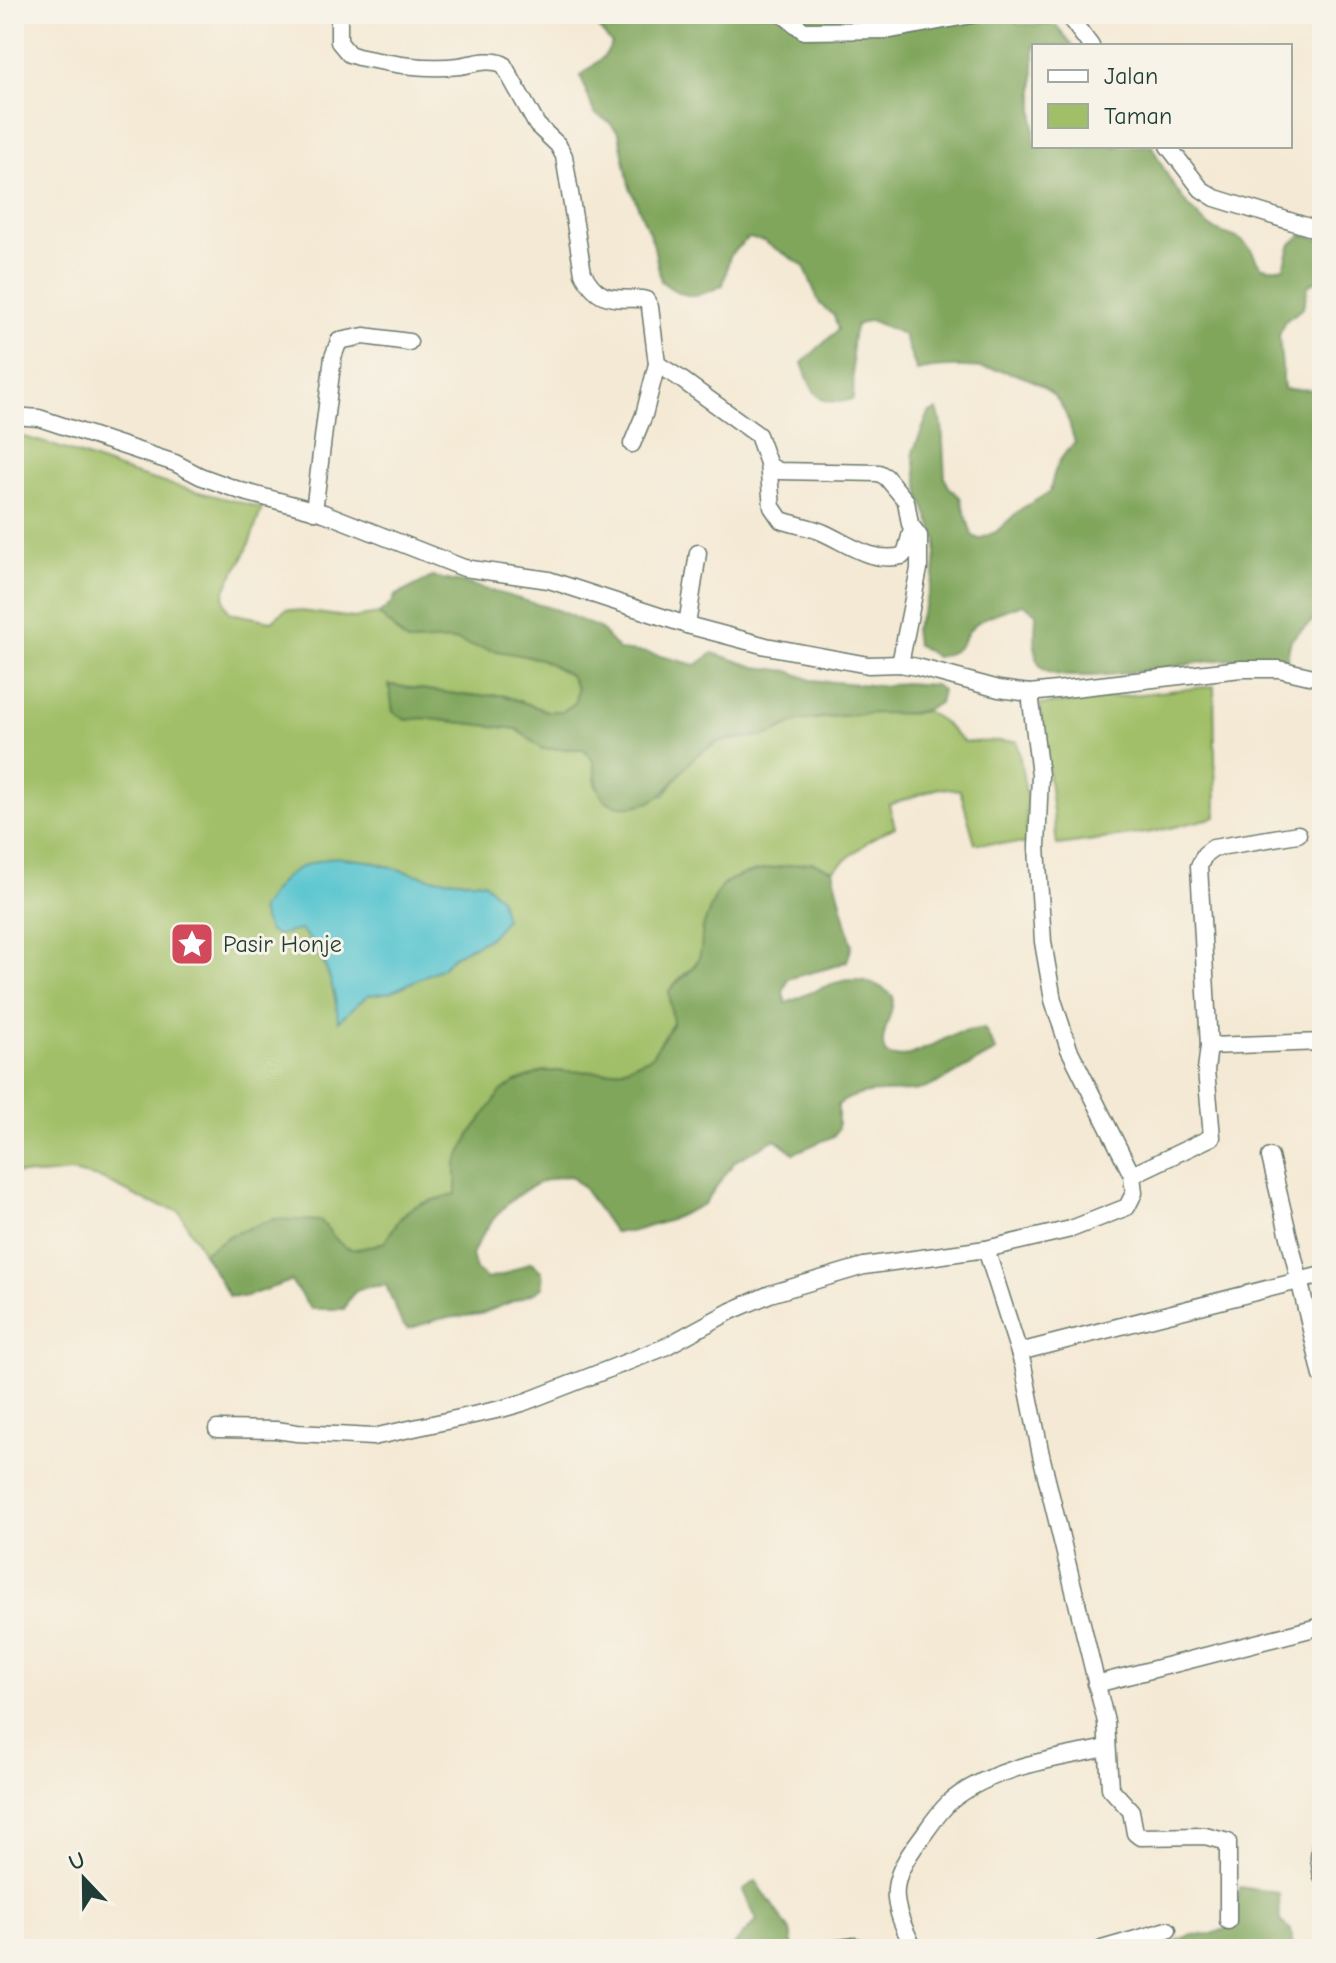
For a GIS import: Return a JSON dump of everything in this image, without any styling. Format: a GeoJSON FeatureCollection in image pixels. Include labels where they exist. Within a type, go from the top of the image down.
{"type":"FeatureCollection","features":[{"type":"Feature","properties":{"kind":"street"},"geometry":{"type":"LineString","coordinates":[[339,14],[339,42],[349,54],[358,57],[412,68],[491,61],[503,64],[537,126],[562,150],[583,273],[589,284],[606,297],[646,300],[652,314],[657,364],[651,376],[644,415],[632,444]]}},
{"type":"Feature","properties":{"kind":"street"},"geometry":{"type":"LineString","coordinates":[[782,14],[804,31],[891,30],[977,14]]}},
{"type":"Feature","properties":{"kind":"street"},"geometry":{"type":"LineString","coordinates":[[1067,14],[1090,44]]}},
{"type":"Feature","properties":{"kind":"street"},"geometry":{"type":"LineString","coordinates":[[1170,148],[1201,189],[1215,198],[1322,231]]}},
{"type":"Feature","properties":{"kind":"street"},"geometry":{"type":"LineString","coordinates":[[314,511],[333,357],[339,341],[364,336],[409,342]]}},
{"type":"Feature","properties":{"kind":"street"},"geometry":{"type":"LineString","coordinates":[[657,364],[754,431],[763,445],[768,463],[770,497],[781,520],[821,532],[857,552],[885,557],[902,556],[906,551],[912,529],[906,501],[883,475],[869,472],[779,471],[768,463]]}},
{"type":"Feature","properties":{"kind":"street"},"geometry":{"type":"LineString","coordinates":[[14,416],[39,418],[175,463],[241,491],[314,511],[464,568],[549,580],[687,625],[766,646],[853,662],[900,664],[999,689],[1030,693],[1241,669],[1279,669],[1322,679]]}},
{"type":"Feature","properties":{"kind":"street"},"geometry":{"type":"LineString","coordinates":[[900,664],[919,569],[919,536],[912,529]]}},
{"type":"Feature","properties":{"kind":"street"},"geometry":{"type":"LineString","coordinates":[[687,625],[698,553]]}},
{"type":"Feature","properties":{"kind":"street"},"geometry":{"type":"LineString","coordinates":[[217,1429],[373,1437],[501,1409],[663,1348],[770,1294],[864,1266],[986,1249],[1071,1229],[1127,1207],[1134,1193],[1132,1175],[1069,1049],[1053,1000],[1043,942],[1037,847],[1040,775],[1030,693]]}},
{"type":"Feature","properties":{"kind":"street"},"geometry":{"type":"LineString","coordinates":[[1132,1175],[1212,1137],[1206,1070],[1209,1046],[1199,866],[1205,854],[1213,848],[1298,834]]}},
{"type":"Feature","properties":{"kind":"street"},"geometry":{"type":"LineString","coordinates":[[1209,1046],[1322,1042]]}},
{"type":"Feature","properties":{"kind":"street"},"geometry":{"type":"LineString","coordinates":[[1270,1157],[1322,1376]]}},
{"type":"Feature","properties":{"kind":"street"},"geometry":{"type":"LineString","coordinates":[[986,1249],[1019,1352],[1106,1722],[1110,1788],[1131,1811],[1137,1835],[1205,1836],[1228,1842],[1228,1921]]}},
{"type":"Feature","properties":{"kind":"street"},"geometry":{"type":"LineString","coordinates":[[1019,1352],[1322,1275]]}},
{"type":"Feature","properties":{"kind":"street"},"geometry":{"type":"LineString","coordinates":[[1096,1684],[1322,1626]]}},
{"type":"Feature","properties":{"kind":"street"},"geometry":{"type":"LineString","coordinates":[[914,1949],[896,1907],[895,1878],[918,1841],[949,1802],[973,1786],[995,1777],[1036,1763],[1107,1748]]}},
{"type":"Feature","properties":{"kind":"street"},"geometry":{"type":"LineString","coordinates":[[1322,1824],[1319,1858],[1322,1877]]}},
{"type":"Feature","properties":{"kind":"street"},"geometry":{"type":"LineString","coordinates":[[1102,1949],[1168,1930]]}},
{"type":"Feature","properties":{"kind":"street"},"geometry":{"type":"LineString","coordinates":[[831,1949],[855,1946],[868,1949]]}},
{"type":"Feature","properties":{"kind":"green space"},"geometry":{"type":"Polygon","coordinates":[[[582,14],[1008,14],[1018,24],[1056,25],[1071,44],[1032,44],[1032,148],[1153,148],[1169,179],[1191,209],[1213,229],[1242,241],[1265,268],[1284,267],[1291,244],[1302,235],[1322,240],[1322,277],[1308,286],[1303,308],[1284,322],[1279,336],[1284,389],[1322,390],[1322,619],[1315,619],[1291,639],[1286,662],[1226,659],[1126,673],[1054,674],[1039,663],[1035,649],[1036,613],[1023,604],[980,621],[960,646],[947,654],[936,657],[916,644],[914,629],[934,576],[937,540],[921,498],[913,452],[929,413],[937,410],[942,424],[945,479],[960,497],[972,535],[979,539],[996,532],[1021,509],[1050,492],[1058,465],[1075,443],[1062,407],[1047,390],[1031,380],[993,369],[952,367],[917,371],[903,334],[870,320],[856,325],[853,334],[853,399],[841,402],[824,400],[813,390],[802,363],[838,330],[834,316],[820,304],[804,266],[763,241],[748,238],[730,255],[723,285],[705,293],[684,294],[661,281],[653,242],[629,185],[619,133],[594,113],[581,76],[602,58],[612,44],[590,18],[582,14]]]}},
{"type":"Feature","properties":{"kind":"green space"},"geometry":{"type":"Polygon","coordinates":[[[14,435],[142,476],[262,508],[244,556],[225,591],[224,598],[230,613],[272,621],[286,609],[354,618],[379,614],[407,642],[456,640],[471,646],[541,659],[570,675],[577,689],[575,703],[563,711],[547,711],[502,695],[471,696],[390,685],[393,712],[406,720],[422,718],[517,729],[542,749],[584,749],[594,761],[596,787],[664,796],[693,757],[719,742],[767,735],[799,721],[879,712],[911,714],[926,711],[964,742],[1017,741],[1027,800],[1026,844],[975,843],[960,790],[939,788],[889,805],[895,827],[871,839],[833,870],[812,862],[702,929],[703,942],[698,960],[669,991],[673,1023],[651,1057],[606,1072],[544,1071],[514,1083],[501,1093],[470,1135],[456,1164],[456,1194],[413,1207],[399,1219],[385,1242],[354,1251],[340,1245],[321,1221],[231,1235],[203,1253],[179,1211],[148,1202],[102,1179],[71,1172],[40,1175],[14,1173],[14,435]],[[368,861],[300,930],[322,960],[339,1020],[368,995],[391,992],[442,968],[453,956],[489,938],[484,882],[429,878],[368,861]]]}},
{"type":"Feature","properties":{"kind":"green space"},"geometry":{"type":"Polygon","coordinates":[[[432,577],[468,584],[557,610],[599,628],[619,650],[648,653],[696,665],[713,653],[756,667],[789,671],[811,680],[881,686],[904,683],[934,685],[942,690],[939,703],[911,713],[808,719],[767,735],[724,740],[703,750],[664,793],[653,800],[639,805],[620,806],[606,801],[602,796],[594,764],[584,749],[542,749],[517,729],[422,718],[406,720],[393,712],[389,685],[471,696],[502,695],[547,711],[563,711],[575,703],[577,689],[570,675],[541,659],[471,646],[456,640],[407,642],[379,614],[392,603],[395,596],[432,577]]]}},
{"type":"Feature","properties":{"kind":"green space"},"geometry":{"type":"Polygon","coordinates":[[[1214,686],[1216,817],[1153,832],[1057,845],[1040,705],[1214,686]]]}},
{"type":"Feature","properties":{"kind":"green space"},"geometry":{"type":"Polygon","coordinates":[[[812,862],[833,870],[852,946],[847,961],[788,979],[783,993],[786,1003],[840,982],[866,981],[893,996],[883,1045],[886,1053],[893,1057],[914,1053],[957,1034],[984,1028],[996,1051],[923,1089],[868,1093],[848,1099],[838,1105],[838,1129],[834,1136],[794,1153],[775,1139],[735,1161],[704,1204],[667,1221],[630,1232],[614,1232],[582,1186],[570,1176],[538,1183],[510,1201],[499,1213],[472,1255],[476,1270],[487,1279],[531,1262],[542,1272],[543,1287],[481,1314],[439,1319],[408,1329],[402,1324],[386,1285],[356,1292],[344,1309],[311,1309],[291,1281],[244,1297],[229,1296],[203,1253],[231,1235],[273,1219],[321,1221],[348,1248],[385,1242],[407,1212],[421,1204],[456,1194],[456,1164],[470,1135],[501,1092],[544,1071],[606,1072],[623,1069],[651,1057],[673,1023],[669,991],[698,960],[704,924],[723,885],[752,872],[812,862]]]}},
{"type":"Feature","properties":{"kind":"green space"},"geometry":{"type":"Polygon","coordinates":[[[756,1881],[790,1931],[793,1949],[730,1949],[757,1920],[743,1891],[756,1881]]]}},
{"type":"Feature","properties":{"kind":"green space"},"geometry":{"type":"Polygon","coordinates":[[[1240,1887],[1279,1893],[1280,1921],[1291,1930],[1293,1949],[1159,1949],[1190,1935],[1212,1934],[1233,1926],[1240,1887]]]}},
{"type":"Feature","properties":{"kind":"water"},"geometry":{"type":"Polygon","coordinates":[[[335,857],[368,861],[429,878],[484,882],[500,898],[505,920],[489,938],[453,956],[442,968],[391,992],[368,995],[338,1021],[335,997],[316,948],[300,930],[277,935],[269,932],[260,910],[290,873],[308,864],[335,857]]]}},
{"type":"Feature","properties":{"kind":"place","name":"Pasir Honje"},"geometry":{"type":"Point","coordinates":[192,944]}}]}
